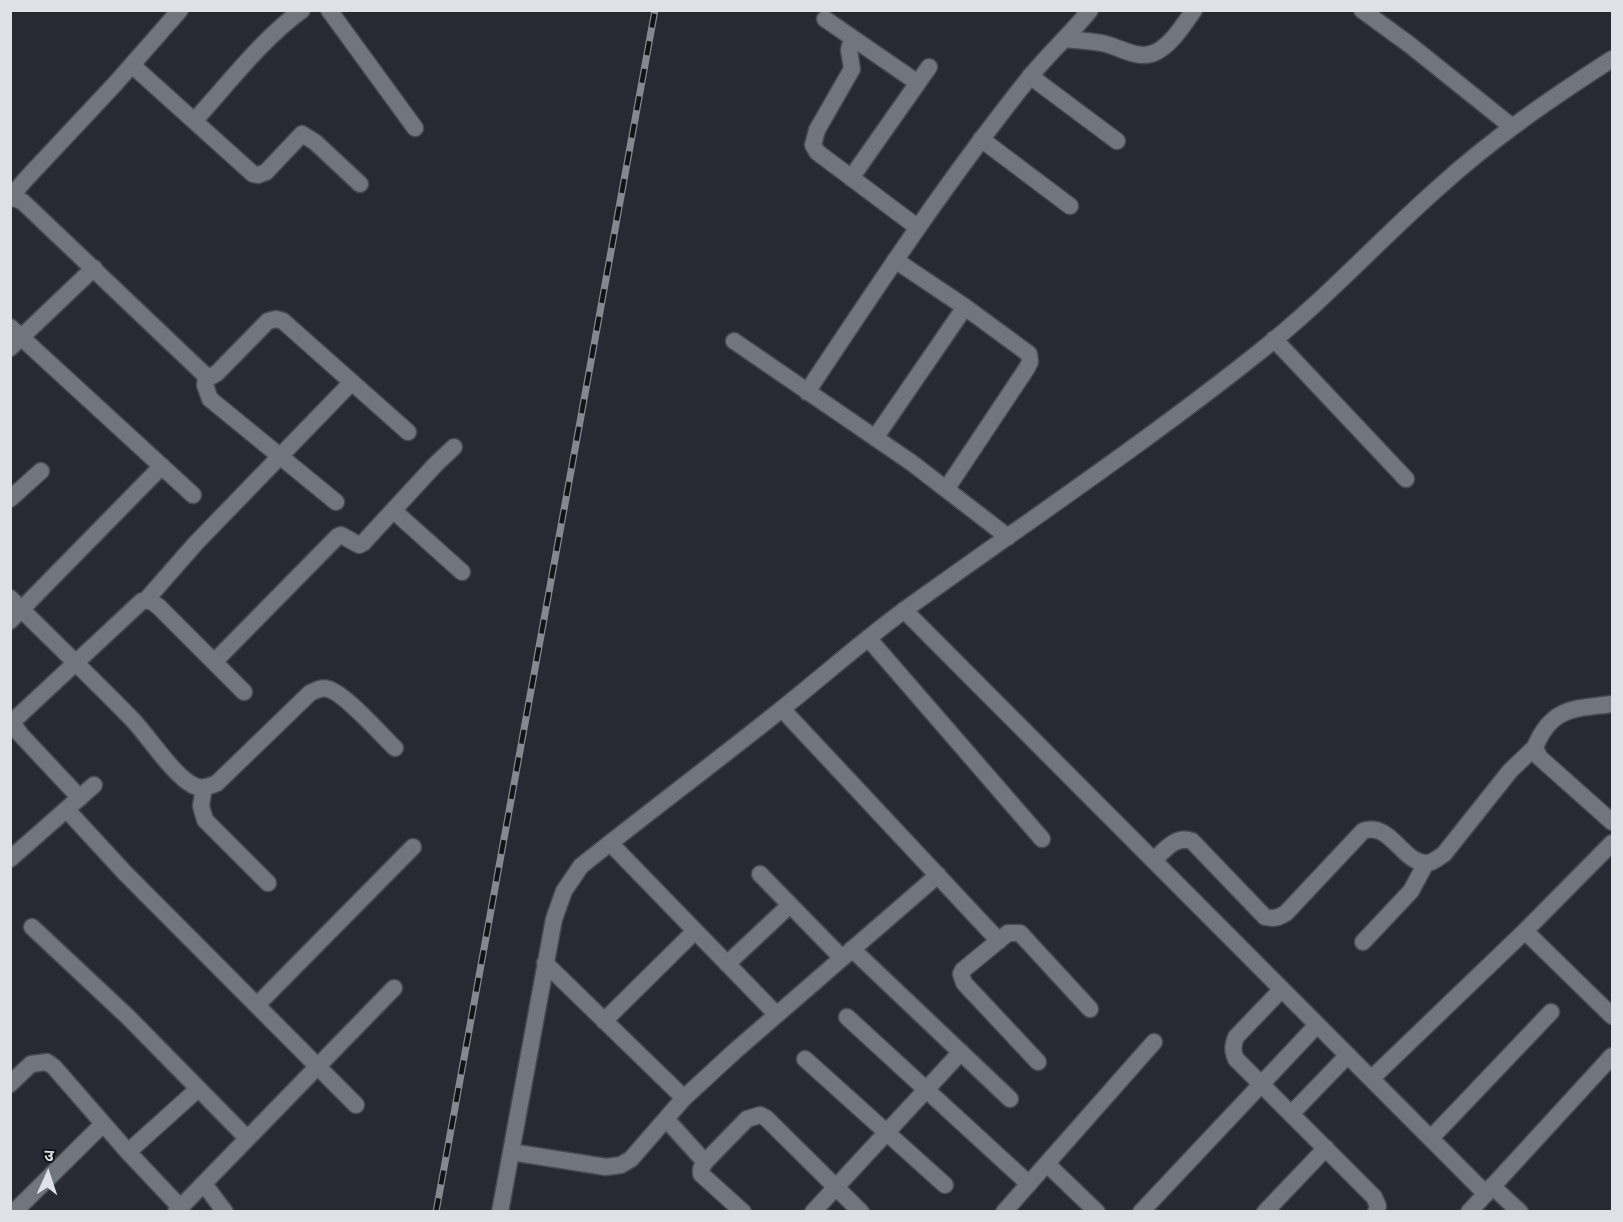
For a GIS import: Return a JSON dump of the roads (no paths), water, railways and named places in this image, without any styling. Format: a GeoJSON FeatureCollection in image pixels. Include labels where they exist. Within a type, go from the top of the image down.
{"type":"FeatureCollection","features":[{"type":"Feature","properties":{"kind":"street"},"geometry":{"type":"LineString","coordinates":[[10,198],[180,10]]}},
{"type":"Feature","properties":{"kind":"street"},"geometry":{"type":"LineString","coordinates":[[195,120],[257,52],[302,10]]}},
{"type":"Feature","properties":{"kind":"street"},"geometry":{"type":"LineString","coordinates":[[329,10],[415,128]]}},
{"type":"Feature","properties":{"kind":"street"},"geometry":{"type":"LineString","coordinates":[[807,392],[895,260],[981,139],[1030,76],[1090,10]]}},
{"type":"Feature","properties":{"kind":"street"},"geometry":{"type":"LineString","coordinates":[[1065,39],[1103,43],[1146,55],[1157,52],[1165,46],[1194,10]]}},
{"type":"Feature","properties":{"kind":"street"},"geometry":{"type":"LineString","coordinates":[[1362,10],[1511,126]]}},
{"type":"Feature","properties":{"kind":"street"},"geometry":{"type":"LineString","coordinates":[[825,19],[918,83]]}},
{"type":"Feature","properties":{"kind":"street"},"geometry":{"type":"LineString","coordinates":[[852,38],[849,50],[852,69],[817,130],[813,145],[817,152],[918,227]]}},
{"type":"Feature","properties":{"kind":"street"},"geometry":{"type":"LineString","coordinates":[[501,1212],[554,919],[564,891],[581,866],[782,709],[904,610],[1153,433],[1274,339],[1327,294],[1384,237],[1441,185],[1511,126],[1612,59]]}},
{"type":"Feature","properties":{"kind":"street"},"geometry":{"type":"LineString","coordinates":[[132,65],[254,174],[266,172],[302,134],[315,142],[360,184]]}},
{"type":"Feature","properties":{"kind":"street"},"geometry":{"type":"LineString","coordinates":[[851,178],[929,67]]}},
{"type":"Feature","properties":{"kind":"street"},"geometry":{"type":"LineString","coordinates":[[1030,76],[1117,141]]}},
{"type":"Feature","properties":{"kind":"street"},"geometry":{"type":"LineString","coordinates":[[981,139],[1070,206]]}},
{"type":"Feature","properties":{"kind":"street"},"geometry":{"type":"LineString","coordinates":[[10,198],[23,202],[206,376]]}},
{"type":"Feature","properties":{"kind":"street"},"geometry":{"type":"LineString","coordinates":[[895,260],[1029,354],[1030,362],[946,488]]}},
{"type":"Feature","properties":{"kind":"street"},"geometry":{"type":"LineString","coordinates":[[94,268],[14,338],[193,495]]}},
{"type":"Feature","properties":{"kind":"street"},"geometry":{"type":"LineString","coordinates":[[875,438],[965,307]]}},
{"type":"Feature","properties":{"kind":"street"},"geometry":{"type":"LineString","coordinates":[[206,376],[217,373],[268,321],[276,319],[283,321],[408,432]]}},
{"type":"Feature","properties":{"kind":"street"},"geometry":{"type":"LineString","coordinates":[[1274,339],[1406,479]]}},
{"type":"Feature","properties":{"kind":"street"},"geometry":{"type":"LineString","coordinates":[[734,341],[946,488],[1008,537]]}},
{"type":"Feature","properties":{"kind":"street"},"geometry":{"type":"LineString","coordinates":[[206,376],[204,386],[210,399],[282,455],[336,502]]}},
{"type":"Feature","properties":{"kind":"street"},"geometry":{"type":"LineString","coordinates":[[80,798],[20,734],[12,722],[142,601],[146,600],[196,543],[352,382]]}},
{"type":"Feature","properties":{"kind":"street"},"geometry":{"type":"LineString","coordinates":[[214,662],[337,537],[341,535],[359,545],[454,447]]}},
{"type":"Feature","properties":{"kind":"street"},"geometry":{"type":"LineString","coordinates":[[162,466],[14,610],[75,662],[190,784],[198,788],[217,783],[310,693],[317,689],[328,688],[342,697],[395,748]]}},
{"type":"Feature","properties":{"kind":"street"},"geometry":{"type":"LineString","coordinates":[[10,499],[41,471]]}},
{"type":"Feature","properties":{"kind":"street"},"geometry":{"type":"LineString","coordinates":[[394,511],[462,572]]}},
{"type":"Feature","properties":{"kind":"street"},"geometry":{"type":"LineString","coordinates":[[146,600],[159,607],[244,692]]}},
{"type":"Feature","properties":{"kind":"street"},"geometry":{"type":"LineString","coordinates":[[904,610],[1431,1138],[1489,1190],[1520,1212]]}},
{"type":"Feature","properties":{"kind":"street"},"geometry":{"type":"LineString","coordinates":[[868,638],[1042,839]]}},
{"type":"Feature","properties":{"kind":"street"},"geometry":{"type":"LineString","coordinates":[[1154,860],[1176,840],[1184,838],[1192,841],[1264,917],[1272,919],[1286,913],[1363,831],[1379,830],[1416,860],[1426,863],[1435,861],[1444,854],[1510,771],[1535,747],[1540,735],[1556,718],[1567,710],[1612,704]]}},
{"type":"Feature","properties":{"kind":"street"},"geometry":{"type":"LineString","coordinates":[[782,709],[999,940]]}},
{"type":"Feature","properties":{"kind":"street"},"geometry":{"type":"LineString","coordinates":[[1535,747],[1539,757],[1612,822]]}},
{"type":"Feature","properties":{"kind":"street"},"geometry":{"type":"LineString","coordinates":[[10,859],[94,784]]}},
{"type":"Feature","properties":{"kind":"street"},"geometry":{"type":"LineString","coordinates":[[204,787],[201,806],[205,820],[268,883]]}},
{"type":"Feature","properties":{"kind":"street"},"geometry":{"type":"LineString","coordinates":[[67,810],[125,873],[356,1105]]}},
{"type":"Feature","properties":{"kind":"street"},"geometry":{"type":"LineString","coordinates":[[610,843],[776,1014]]}},
{"type":"Feature","properties":{"kind":"street"},"geometry":{"type":"LineString","coordinates":[[1372,1078],[1525,931],[1612,843]]}},
{"type":"Feature","properties":{"kind":"street"},"geometry":{"type":"LineString","coordinates":[[256,1005],[413,847]]}},
{"type":"Feature","properties":{"kind":"street"},"geometry":{"type":"LineString","coordinates":[[1363,942],[1411,891],[1426,863]]}},
{"type":"Feature","properties":{"kind":"street"},"geometry":{"type":"LineString","coordinates":[[760,874],[790,905],[961,1052],[1011,1099]]}},
{"type":"Feature","properties":{"kind":"street"},"geometry":{"type":"LineString","coordinates":[[511,1152],[606,1167],[621,1165],[631,1159],[684,1098],[776,1014],[938,875]]}},
{"type":"Feature","properties":{"kind":"street"},"geometry":{"type":"LineString","coordinates":[[727,964],[790,905]]}},
{"type":"Feature","properties":{"kind":"street"},"geometry":{"type":"LineString","coordinates":[[32,927],[128,1017],[247,1138]]}},
{"type":"Feature","properties":{"kind":"street"},"geometry":{"type":"LineString","coordinates":[[604,1021],[695,931]]}},
{"type":"Feature","properties":{"kind":"street"},"geometry":{"type":"LineString","coordinates":[[1525,931],[1612,1016]]}},
{"type":"Feature","properties":{"kind":"street"},"geometry":{"type":"LineString","coordinates":[[1038,1062],[962,978],[963,970],[1008,933],[1020,933],[1090,1009]]}},
{"type":"Feature","properties":{"kind":"street"},"geometry":{"type":"LineString","coordinates":[[545,963],[684,1098]]}},
{"type":"Feature","properties":{"kind":"street"},"geometry":{"type":"LineString","coordinates":[[10,1084],[31,1064],[47,1062],[54,1067],[178,1209],[394,988]]}},
{"type":"Feature","properties":{"kind":"street"},"geometry":{"type":"LineString","coordinates":[[1282,989],[1236,1037],[1233,1052],[1236,1059],[1374,1197],[1378,1206],[1376,1212]]}},
{"type":"Feature","properties":{"kind":"street"},"geometry":{"type":"LineString","coordinates":[[1431,1138],[1551,1012]]}},
{"type":"Feature","properties":{"kind":"street"},"geometry":{"type":"LineString","coordinates":[[847,1017],[1029,1184]]}},
{"type":"Feature","properties":{"kind":"street"},"geometry":{"type":"LineString","coordinates":[[1141,1212],[1317,1025]]}},
{"type":"Feature","properties":{"kind":"street"},"geometry":{"type":"LineString","coordinates":[[1004,1212],[1154,1042]]}},
{"type":"Feature","properties":{"kind":"street"},"geometry":{"type":"LineString","coordinates":[[813,1212],[961,1052]]}},
{"type":"Feature","properties":{"kind":"street"},"geometry":{"type":"LineString","coordinates":[[1292,1113],[1348,1055]]}},
{"type":"Feature","properties":{"kind":"street"},"geometry":{"type":"LineString","coordinates":[[1469,1212],[1612,1056]]}},
{"type":"Feature","properties":{"kind":"street"},"geometry":{"type":"LineString","coordinates":[[806,1059],[945,1185]]}},
{"type":"Feature","properties":{"kind":"street"},"geometry":{"type":"LineString","coordinates":[[128,1152],[198,1089]]}},
{"type":"Feature","properties":{"kind":"street"},"geometry":{"type":"LineString","coordinates":[[743,1212],[701,1173],[700,1169],[747,1119],[760,1115],[766,1118],[861,1212]]}},
{"type":"Feature","properties":{"kind":"street"},"geometry":{"type":"LineString","coordinates":[[666,1119],[705,1162]]}},
{"type":"Feature","properties":{"kind":"street"},"geometry":{"type":"LineString","coordinates":[[15,1212],[103,1124]]}},
{"type":"Feature","properties":{"kind":"street"},"geometry":{"type":"LineString","coordinates":[[1265,1212],[1326,1148]]}},
{"type":"Feature","properties":{"kind":"street"},"geometry":{"type":"LineString","coordinates":[[1047,1164],[1097,1212]]}},
{"type":"Feature","properties":{"kind":"street"},"geometry":{"type":"LineString","coordinates":[[204,1184],[225,1212]]}},
{"type":"Feature","properties":{"kind":"railway"},"geometry":{"type":"LineString","coordinates":[[436,1212],[655,10]]}}]}
